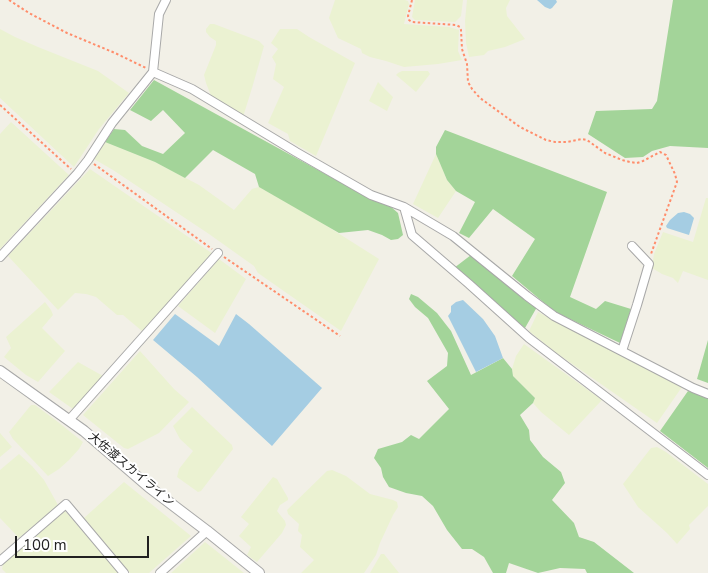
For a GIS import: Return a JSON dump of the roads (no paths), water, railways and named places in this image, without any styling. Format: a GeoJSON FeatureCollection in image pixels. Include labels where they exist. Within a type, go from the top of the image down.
{"type":"FeatureCollection","features":[{"type":"Feature","properties":{"kind":"street"},"geometry":{"type":"LineString","coordinates":[[0,257],[77,174],[112,123],[153,72],[159,14],[166,0]]}},
{"type":"Feature","properties":{"kind":"street"},"geometry":{"type":"LineString","coordinates":[[153,72],[192,89],[296,152],[371,194],[404,207],[453,236],[554,316],[708,394]]}},
{"type":"Feature","properties":{"kind":"street"},"geometry":{"type":"LineString","coordinates":[[404,207],[412,235],[529,338],[708,475]]}},
{"type":"Feature","properties":{"kind":"street"},"geometry":{"type":"LineString","coordinates":[[622,351],[638,305],[648,264],[632,246]]}},
{"type":"Feature","properties":{"kind":"street"},"geometry":{"type":"LineString","coordinates":[[69,420],[218,253]]}},
{"type":"Feature","properties":{"kind":"street","name":"大佐渡スカイライン"},"geometry":{"type":"LineString","coordinates":[[0,372],[69,420],[258,573]]}},
{"type":"Feature","properties":{"kind":"street"},"geometry":{"type":"LineString","coordinates":[[0,561],[66,504],[124,573]]}},
{"type":"Feature","properties":{"kind":"street"},"geometry":{"type":"LineString","coordinates":[[160,573],[208,532]]}},
{"type":"Feature","properties":{"kind":"water"},"geometry":{"type":"Polygon","coordinates":[[[537,0],[556,0],[557,2],[550,9],[537,0]]]}},
{"type":"Feature","properties":{"kind":"water"},"geometry":{"type":"Polygon","coordinates":[[[684,212],[694,218],[689,235],[666,226],[678,213],[684,212]]]}},
{"type":"Feature","properties":{"kind":"water"},"geometry":{"type":"Polygon","coordinates":[[[463,300],[483,319],[495,336],[503,358],[476,372],[448,316],[451,312],[451,306],[463,300]]]}},
{"type":"Feature","properties":{"kind":"water"},"geometry":{"type":"Polygon","coordinates":[[[175,314],[219,346],[236,314],[322,388],[272,446],[197,377],[153,340],[175,314]]]}}]}
